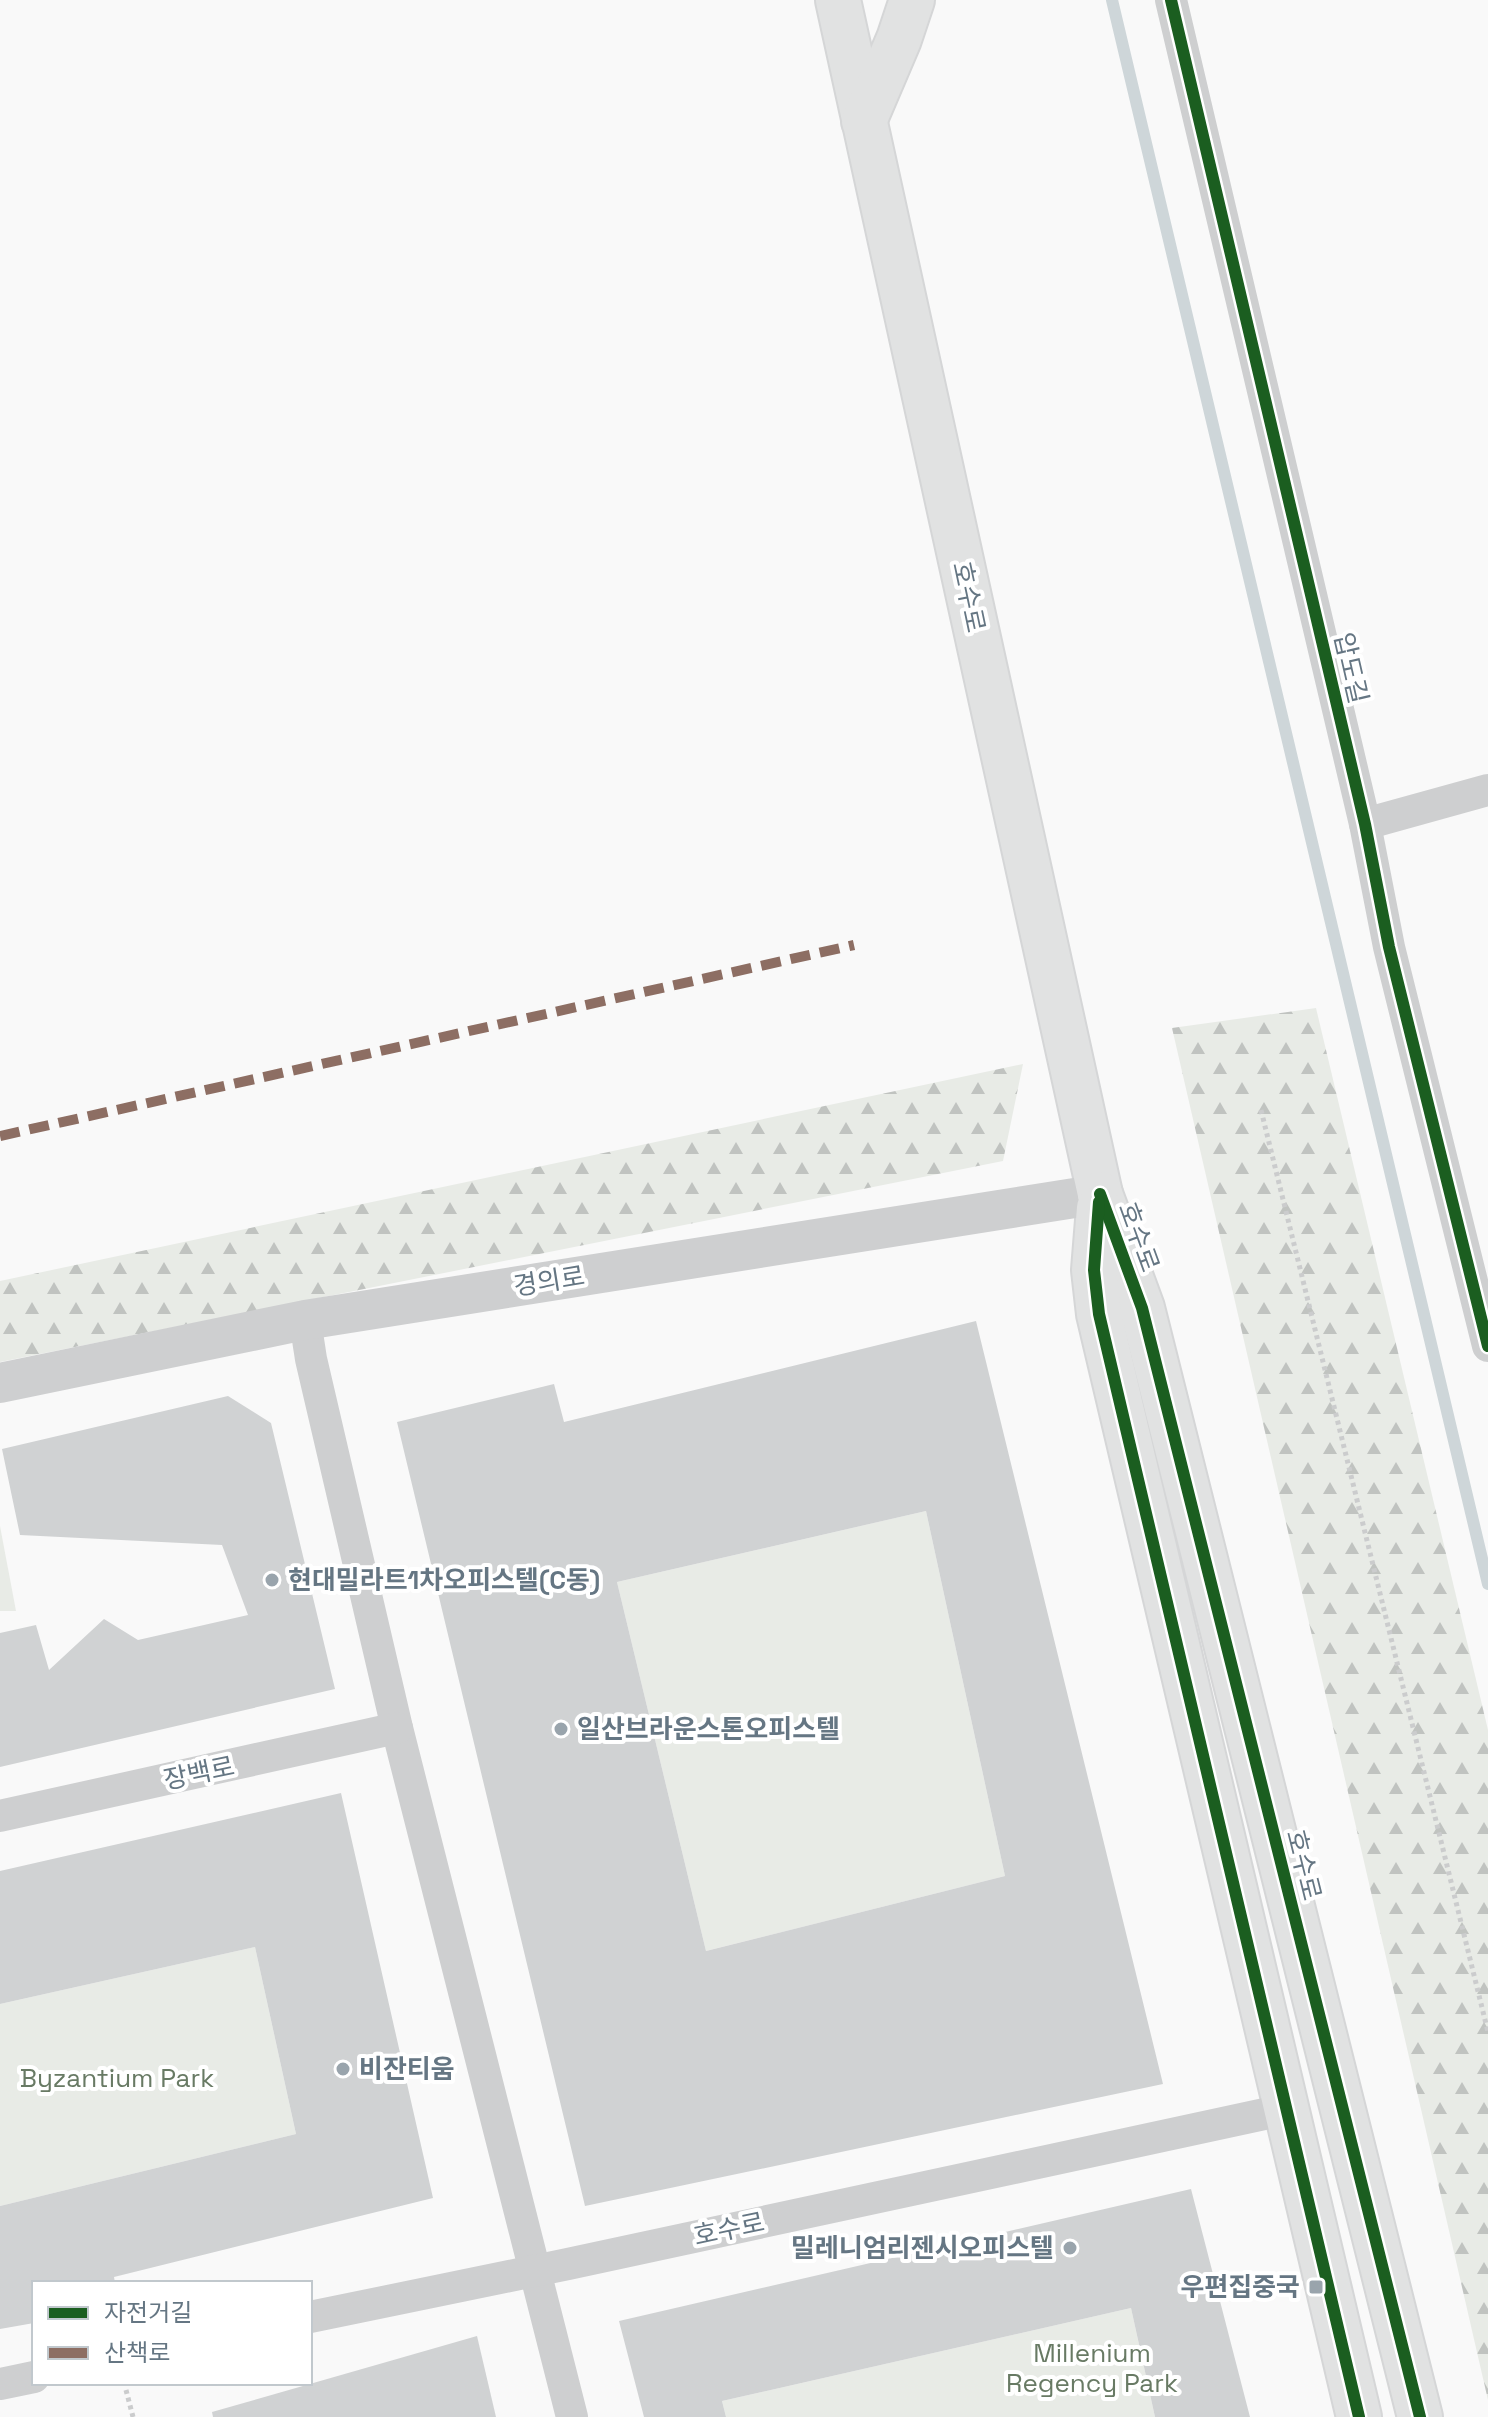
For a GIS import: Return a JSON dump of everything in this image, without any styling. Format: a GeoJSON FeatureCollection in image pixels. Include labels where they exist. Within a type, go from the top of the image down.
{"type":"FeatureCollection","features":[{"type":"Feature","properties":{"kind":"main road","name":"호수로"},"geometry":{"type":"LineString","coordinates":[[838,0],[1100,1194],[1142,1308],[1420,2417]]}},
{"type":"Feature","properties":{"kind":"main road"},"geometry":{"type":"LineString","coordinates":[[864,121],[912,0]]}},
{"type":"Feature","properties":{"kind":"main road","name":"호수로"},"geometry":{"type":"LineString","coordinates":[[1100,1194],[1094,1270],[1099,1314],[1359,2417]]}},
{"type":"Feature","properties":{"kind":"street","name":"압도길"},"geometry":{"type":"LineString","coordinates":[[1171,0],[1365,824],[1389,947],[1488,1346]]}},
{"type":"Feature","properties":{"kind":"street"},"geometry":{"type":"LineString","coordinates":[[1365,824],[1488,790]]}},
{"type":"Feature","properties":{"kind":"street","name":"경의로"},"geometry":{"type":"LineString","coordinates":[[0,1383],[305,1320],[1100,1194]]}},
{"type":"Feature","properties":{"kind":"street"},"geometry":{"type":"LineString","coordinates":[[305,1320],[311,1359],[397,1728],[572,2417]]}},
{"type":"Feature","properties":{"kind":"street","name":"장백로"},"geometry":{"type":"LineString","coordinates":[[0,1816],[397,1728]]}},
{"type":"Feature","properties":{"kind":"street","name":"호수로"},"geometry":{"type":"LineString","coordinates":[[312,2317],[1288,2109]]}},
{"type":"Feature","properties":{"kind":"street"},"geometry":{"type":"LineString","coordinates":[[0,2384],[32,2377]]}},
{"type":"Feature","properties":{"kind":"path"},"geometry":{"type":"LineString","coordinates":[[1261,1110],[1488,2032]]}},
{"type":"Feature","properties":{"kind":"path"},"geometry":{"type":"LineString","coordinates":[[126,2390],[133,2417]]}},
{"type":"Feature","properties":{"kind":"green space"},"geometry":{"type":"Polygon","coordinates":[[[1316,1008],[1488,1730],[1488,2400],[1172,1028],[1316,1008]]]}},
{"type":"Feature","properties":{"kind":"green space"},"geometry":{"type":"Polygon","coordinates":[[[1023,1064],[1003,1161],[0,1362],[0,1281],[1023,1064]]]}},
{"type":"Feature","properties":{"kind":"green space"},"geometry":{"type":"Polygon","coordinates":[[[926,1511],[1005,1876],[706,1951],[617,1582],[926,1511]]]}},
{"type":"Feature","properties":{"kind":"green space"},"geometry":{"type":"Polygon","coordinates":[[[0,1526],[16,1611],[0,1611],[0,1526]]]}},
{"type":"Feature","properties":{"kind":"green space","name":"Byzantium Park"},"geometry":{"type":"Polygon","coordinates":[[[255,1947],[296,2134],[0,2206],[0,2004],[255,1947]]]}},
{"type":"Feature","properties":{"kind":"green space","name":"Millenium Regency Park"},"geometry":{"type":"Polygon","coordinates":[[[1131,2308],[1155,2417],[726,2417],[722,2401],[1131,2308]]]}},
{"type":"Feature","properties":{"kind":"building","name":"일산브라운스톤오피스텔"},"geometry":{"type":"Polygon","coordinates":[[[976,1321],[1163,2084],[585,2206],[397,1422],[554,1384],[564,1422],[976,1321]],[[926,1511],[617,1582],[706,1951],[1005,1876],[926,1511]]]}},
{"type":"Feature","properties":{"kind":"building","name":"현대밀라트1차오피스텔(C동)"},"geometry":{"type":"Polygon","coordinates":[[[228,1396],[271,1423],[335,1689],[0,1767],[0,1633],[36,1625],[49,1670],[104,1619],[138,1640],[248,1615],[222,1545],[20,1535],[2,1449],[228,1396]]]}},
{"type":"Feature","properties":{"kind":"building","name":"비잔티움"},"geometry":{"type":"Polygon","coordinates":[[[341,1793],[433,2198],[114,2277],[115,2281],[32,2281],[32,2323],[0,2329],[0,2206],[296,2134],[255,1947],[0,2004],[0,1871],[341,1793]]]}},
{"type":"Feature","properties":{"kind":"building","name":"밀레니엄리젠시오피스텔"},"geometry":{"type":"Polygon","coordinates":[[[1191,2189],[1250,2417],[1155,2417],[1131,2308],[722,2401],[726,2417],[644,2417],[619,2321],[1191,2189]]]}},
{"type":"Feature","properties":{"kind":"building"},"geometry":{"type":"Polygon","coordinates":[[[477,2336],[496,2417],[213,2417],[212,2412],[477,2336]]]}},
{"type":"Feature","properties":{"kind":"waterway"},"geometry":{"type":"LineString","coordinates":[[1112,0],[1488,1584]]}},
{"type":"Feature","properties":{"kind":"marked path"},"geometry":{"type":"LineString","coordinates":[[0,1136],[854,945]]}},
{"type":"Feature","properties":{"kind":"cycle path"},"geometry":{"type":"LineString","coordinates":[[1171,0],[1365,824],[1389,947],[1488,1346]]}},
{"type":"Feature","properties":{"kind":"cycle path"},"geometry":{"type":"LineString","coordinates":[[1100,1194],[1142,1308],[1420,2417]]}},
{"type":"Feature","properties":{"kind":"cycle path"},"geometry":{"type":"LineString","coordinates":[[1099,1202],[1094,1270],[1099,1314],[1359,2417]]}},
{"type":"Feature","properties":{"kind":"place","name":"현대밀라트1차오피스텔(C동)"},"geometry":{"type":"Point","coordinates":[272,1580]}},
{"type":"Feature","properties":{"kind":"place","name":"일산브라운스톤오피스텔"},"geometry":{"type":"Point","coordinates":[561,1729]}},
{"type":"Feature","properties":{"kind":"place","name":"비잔티움"},"geometry":{"type":"Point","coordinates":[343,2069]}},
{"type":"Feature","properties":{"kind":"place","name":"밀레니엄리젠시오피스텔"},"geometry":{"type":"Point","coordinates":[1070,2248]}},
{"type":"Feature","properties":{"kind":"place","name":"우편집중국"},"geometry":{"type":"Point","coordinates":[1316,2287]}}]}
